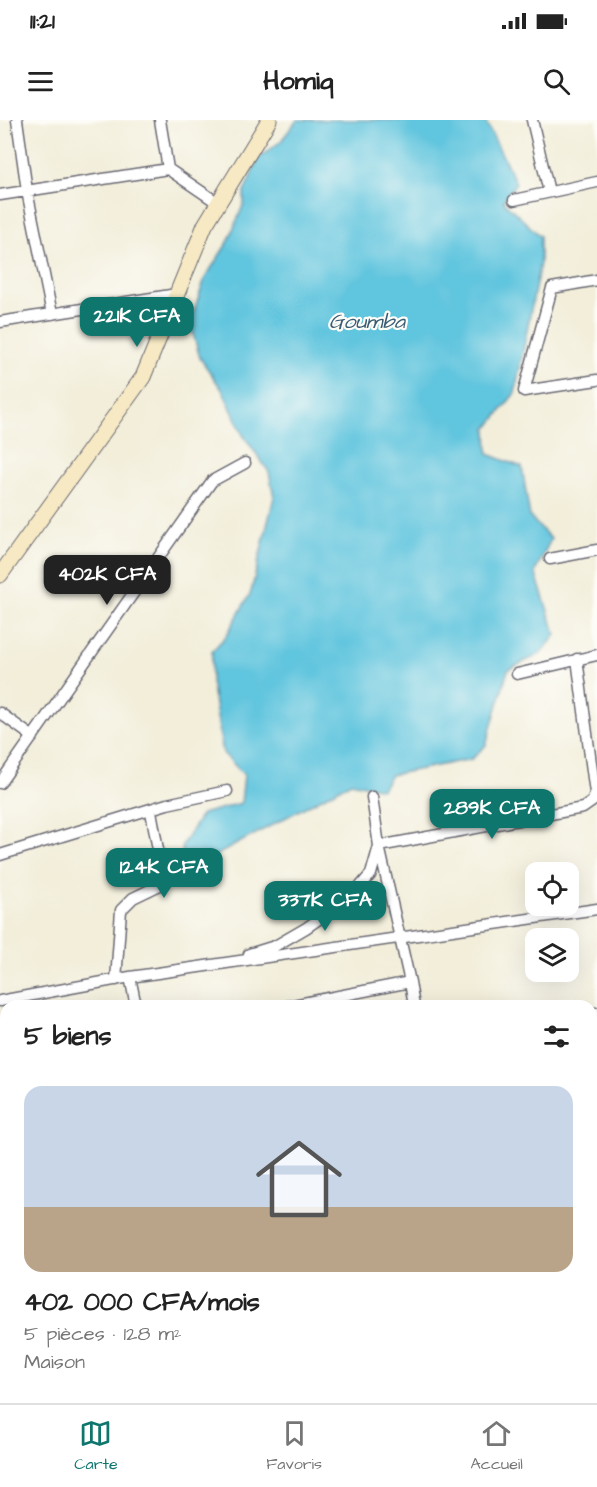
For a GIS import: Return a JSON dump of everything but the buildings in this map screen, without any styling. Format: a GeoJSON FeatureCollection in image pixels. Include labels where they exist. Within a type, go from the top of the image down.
{"type":"FeatureCollection","features":[{"type":"Feature","properties":{"kind":"main road"},"geometry":{"type":"LineString","coordinates":[[0,575],[143,377],[205,225],[269,120]]}},
{"type":"Feature","properties":{"kind":"street"},"geometry":{"type":"LineString","coordinates":[[17,120],[27,191],[52,314]]}},
{"type":"Feature","properties":{"kind":"street"},"geometry":{"type":"LineString","coordinates":[[160,120],[168,169]]}},
{"type":"Feature","properties":{"kind":"street"},"geometry":{"type":"LineString","coordinates":[[532,120],[549,192]]}},
{"type":"Feature","properties":{"kind":"street"},"geometry":{"type":"LineString","coordinates":[[0,195],[168,169],[218,203]]}},
{"type":"Feature","properties":{"kind":"street"},"geometry":{"type":"LineString","coordinates":[[514,200],[597,182]]}},
{"type":"Feature","properties":{"kind":"street"},"geometry":{"type":"LineString","coordinates":[[597,280],[552,288],[524,391],[597,380]]}},
{"type":"Feature","properties":{"kind":"street"},"geometry":{"type":"LineString","coordinates":[[0,322],[177,294]]}},
{"type":"Feature","properties":{"kind":"street"},"geometry":{"type":"LineString","coordinates":[[0,783],[212,481],[245,463]]}},
{"type":"Feature","properties":{"kind":"street"},"geometry":{"type":"LineString","coordinates":[[550,559],[597,550]]}},
{"type":"Feature","properties":{"kind":"street"},"geometry":{"type":"LineString","coordinates":[[517,674],[597,655]]}},
{"type":"Feature","properties":{"kind":"street"},"geometry":{"type":"LineString","coordinates":[[380,846],[582,808],[593,801],[595,793],[577,659]]}},
{"type":"Feature","properties":{"kind":"street"},"geometry":{"type":"LineString","coordinates":[[0,713],[33,737]]}},
{"type":"Feature","properties":{"kind":"street"},"geometry":{"type":"LineString","coordinates":[[0,855],[151,811],[167,804],[227,791]]}},
{"type":"Feature","properties":{"kind":"street"},"geometry":{"type":"LineString","coordinates":[[372,796],[380,846],[413,1000]]}},
{"type":"Feature","properties":{"kind":"street"},"geometry":{"type":"LineString","coordinates":[[116,980],[121,910],[133,898],[164,883],[151,811]]}},
{"type":"Feature","properties":{"kind":"street"},"geometry":{"type":"LineString","coordinates":[[220,964],[275,946],[352,896],[371,874],[380,846]]}},
{"type":"Feature","properties":{"kind":"street"},"geometry":{"type":"LineString","coordinates":[[6,1000],[130,977],[597,909]]}},
{"type":"Feature","properties":{"kind":"street"},"geometry":{"type":"LineString","coordinates":[[130,977],[135,1000]]}},
{"type":"Feature","properties":{"kind":"street"},"geometry":{"type":"LineString","coordinates":[[318,1000],[410,982]]}},
{"type":"Feature","properties":{"kind":"water","name":"Goumba"},"geometry":{"type":"Polygon","coordinates":[[[297,120],[485,120],[516,183],[503,201],[540,236],[540,263],[515,393],[487,429],[488,454],[522,467],[530,517],[551,539],[535,572],[556,635],[540,654],[508,670],[486,745],[472,759],[391,775],[382,789],[351,782],[182,874],[182,845],[202,814],[241,803],[244,775],[223,753],[211,681],[212,651],[226,636],[251,592],[274,497],[269,472],[243,435],[223,391],[200,358],[190,323],[205,278],[228,242],[244,203],[244,192],[258,159],[281,141],[297,120]]]}}]}
